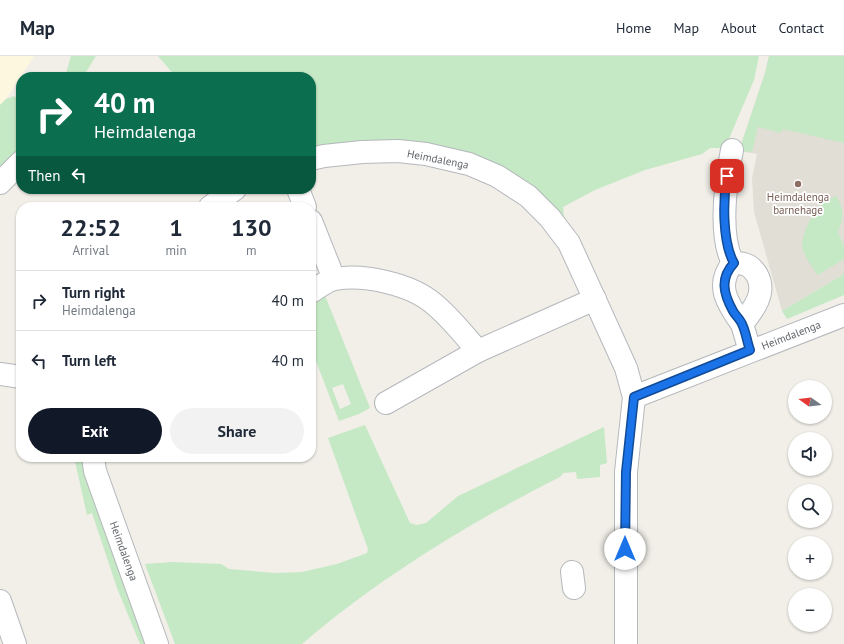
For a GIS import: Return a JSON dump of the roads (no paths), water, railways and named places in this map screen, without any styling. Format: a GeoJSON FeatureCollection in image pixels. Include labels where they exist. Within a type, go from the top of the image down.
{"type":"FeatureCollection","features":[{"type":"Feature","properties":{"kind":"street"},"geometry":{"type":"LineString","coordinates":[[732,150],[725,189],[728,250],[734,263]]}},
{"type":"Feature","properties":{"kind":"street","name":"Heimdalenga"},"geometry":{"type":"LineString","coordinates":[[316,158],[362,152],[398,151],[426,154],[469,164],[497,176],[528,196],[550,218],[575,254],[626,368],[634,397],[750,350],[844,315]]}},
{"type":"Feature","properties":{"kind":"street"},"geometry":{"type":"LineString","coordinates":[[0,183],[16,167]]}},
{"type":"Feature","properties":{"kind":"street"},"geometry":{"type":"LineString","coordinates":[[217,202],[228,194]]}},
{"type":"Feature","properties":{"kind":"street"},"geometry":{"type":"LineString","coordinates":[[316,234],[334,279]]}},
{"type":"Feature","properties":{"kind":"street"},"geometry":{"type":"LineString","coordinates":[[742,324],[756,304],[761,292],[760,280],[753,268],[745,263],[734,263],[727,270],[724,279],[724,292],[733,312],[742,324],[750,350]]}},
{"type":"Feature","properties":{"kind":"street"},"geometry":{"type":"LineString","coordinates":[[316,289],[334,279],[359,278],[383,281],[410,290],[433,303],[478,351]]}},
{"type":"Feature","properties":{"kind":"street"},"geometry":{"type":"LineString","coordinates":[[386,403],[478,351],[595,299]]}},
{"type":"Feature","properties":{"kind":"street"},"geometry":{"type":"LineString","coordinates":[[0,374],[16,376]]}},
{"type":"Feature","properties":{"kind":"street"},"geometry":{"type":"LineString","coordinates":[[626,644],[626,472],[634,397]]}},
{"type":"Feature","properties":{"kind":"street","name":"Heimdalenga"},"geometry":{"type":"LineString","coordinates":[[94,462],[95,471],[157,644]]}},
{"type":"Feature","properties":{"kind":"street"},"geometry":{"type":"LineString","coordinates":[[0,601],[15,644]]}},
{"type":"Feature","properties":{"kind":"place","name":"Heimdalenga barnehage"},"geometry":{"type":"Point","coordinates":[798,184]}}]}
